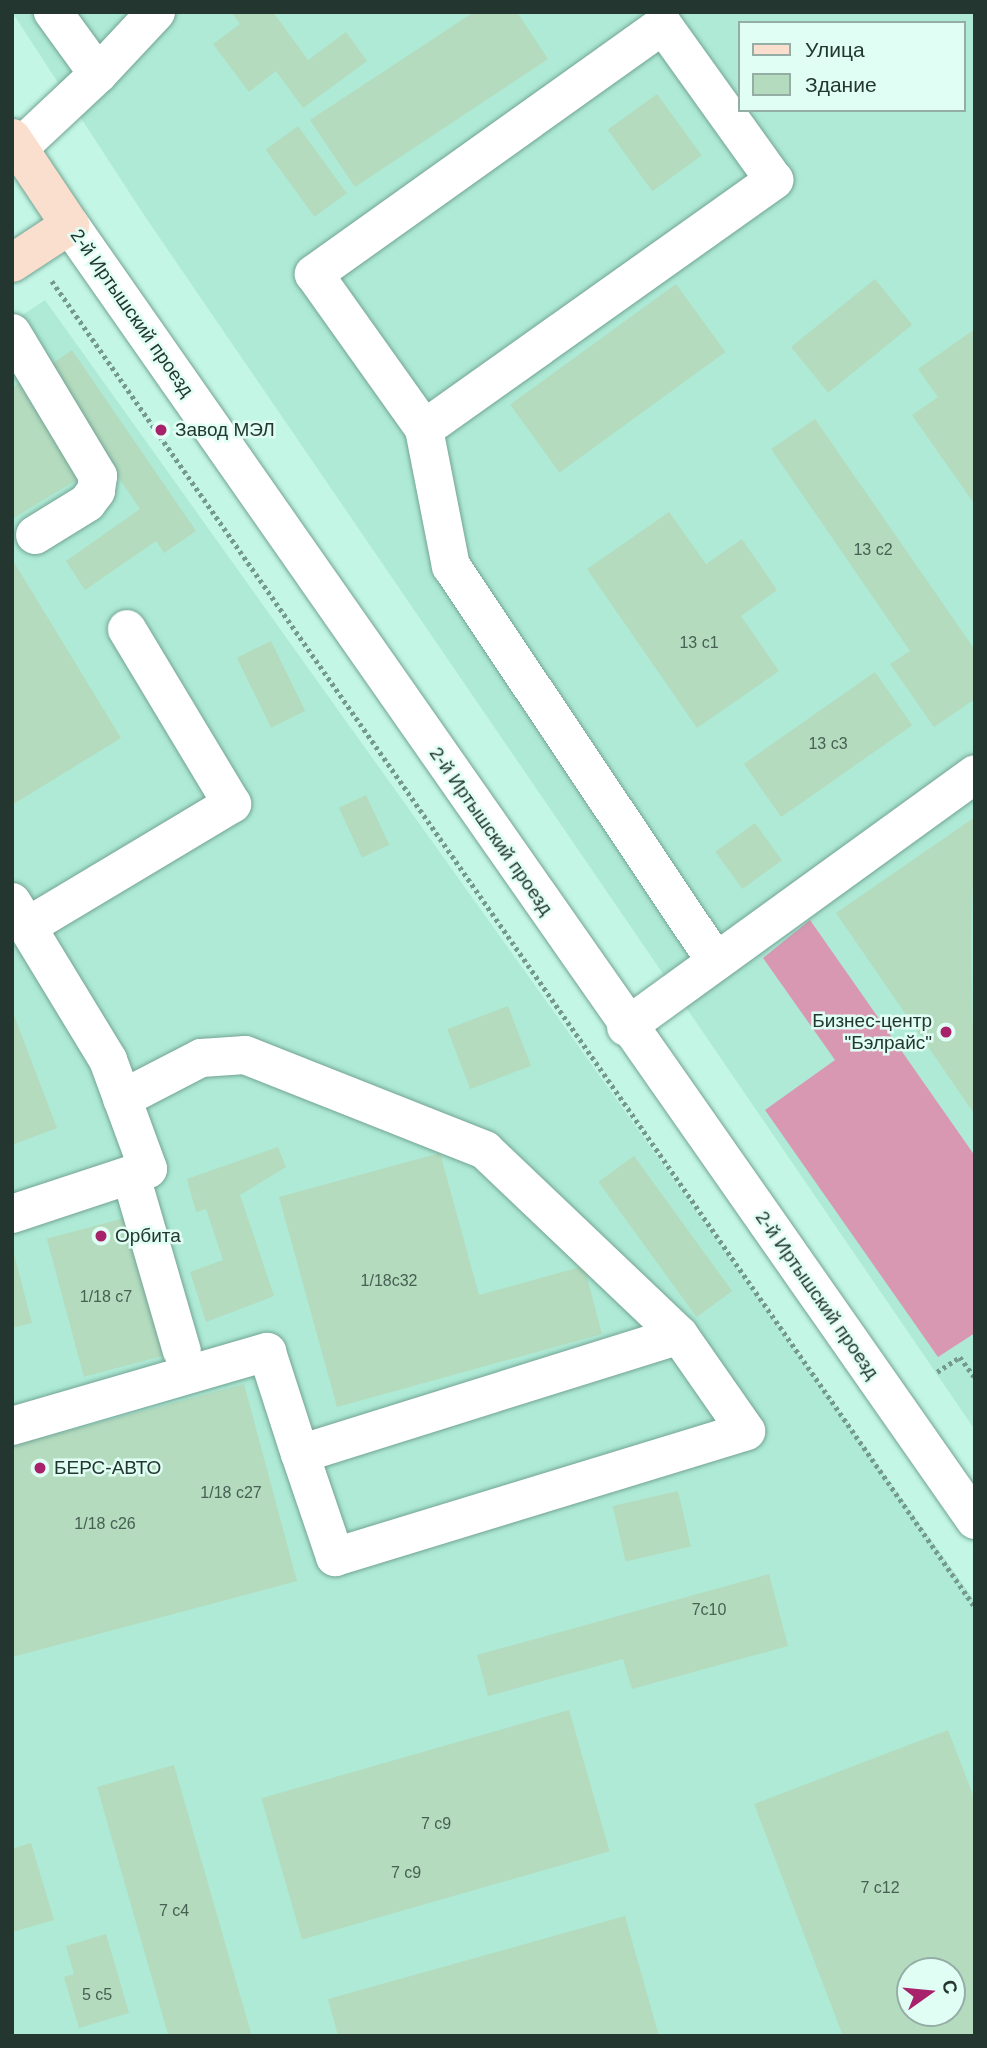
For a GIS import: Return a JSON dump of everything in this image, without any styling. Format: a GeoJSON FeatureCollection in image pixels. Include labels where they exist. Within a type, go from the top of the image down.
{"type":"FeatureCollection","features":[{"type":"Feature","properties":{"kind":"main road","name":"2-й Иртышский проезд"},"geometry":{"type":"LineString","coordinates":[[16,143],[70,225]]}},
{"type":"Feature","properties":{"kind":"main road"},"geometry":{"type":"LineString","coordinates":[[12,263],[70,225]]}},
{"type":"Feature","properties":{"kind":"street"},"geometry":{"type":"LineString","coordinates":[[53,12],[99,74]]}},
{"type":"Feature","properties":{"kind":"street"},"geometry":{"type":"LineString","coordinates":[[16,143],[99,74],[156,12]]}},
{"type":"Feature","properties":{"kind":"street"},"geometry":{"type":"LineString","coordinates":[[424,429],[774,180],[663,25],[314,274],[424,429],[451,566],[716,962]]}},
{"type":"Feature","properties":{"kind":"street","name":"2-й Иртышский проезд"},"geometry":{"type":"LineString","coordinates":[[70,225],[626,1027],[975,1520]]}},
{"type":"Feature","properties":{"kind":"street"},"geometry":{"type":"LineString","coordinates":[[12,333],[98,476],[96,491],[87,503],[35,535]]}},
{"type":"Feature","properties":{"kind":"street"},"geometry":{"type":"LineString","coordinates":[[12,1214],[148,1169],[108,1060],[20,914],[232,804],[127,629]]}},
{"type":"Feature","properties":{"kind":"street"},"geometry":{"type":"LineString","coordinates":[[626,1027],[975,775]]}},
{"type":"Feature","properties":{"kind":"street"},"geometry":{"type":"LineString","coordinates":[[12,1426],[267,1352],[335,1557],[746,1431],[680,1335],[485,1150],[245,1055],[201,1058],[122,1099]]}},
{"type":"Feature","properties":{"kind":"street"},"geometry":{"type":"LineString","coordinates":[[131,1176],[181,1351]]}},
{"type":"Feature","properties":{"kind":"street"},"geometry":{"type":"LineString","coordinates":[[300,1454],[680,1335]]}},
{"type":"Feature","properties":{"kind":"path"},"geometry":{"type":"LineString","coordinates":[[51,281],[975,1607]]}},
{"type":"Feature","properties":{"kind":"path"},"geometry":{"type":"LineString","coordinates":[[937,1372],[960,1357],[975,1377]]}},
{"type":"Feature","properties":{"kind":"shaded area"},"geometry":{"type":"Polygon","coordinates":[[[12,12],[975,12],[975,1430],[144,215],[12,12]]]}},
{"type":"Feature","properties":{"kind":"shaded area"},"geometry":{"type":"Polygon","coordinates":[[[45,300],[975,1601],[975,2036],[12,2036],[12,322],[45,300]]]}},
{"type":"Feature","properties":{"kind":"shaded area"},"geometry":{"type":"Polygon","coordinates":[[[810,920],[975,1156],[975,1333],[938,1357],[765,1110],[835,1060],[763,958],[810,920]]]}},
{"type":"Feature","properties":{"kind":"building"},"geometry":{"type":"Polygon","coordinates":[[[231,12],[273,12],[308,60],[346,32],[367,61],[303,108],[276,71],[249,92],[213,44],[240,24],[231,12]]]}},
{"type":"Feature","properties":{"kind":"building"},"geometry":{"type":"Polygon","coordinates":[[[474,12],[517,12],[548,59],[355,187],[310,120],[474,12]]]}},
{"type":"Feature","properties":{"kind":"building"},"geometry":{"type":"Polygon","coordinates":[[[657,94],[702,155],[652,191],[608,130],[657,94]]]}},
{"type":"Feature","properties":{"kind":"building"},"geometry":{"type":"Polygon","coordinates":[[[298,126],[347,193],[314,217],[266,150],[298,126]]]}},
{"type":"Feature","properties":{"kind":"building"},"geometry":{"type":"Polygon","coordinates":[[[875,279],[912,325],[828,393],[791,347],[875,279]]]}},
{"type":"Feature","properties":{"kind":"building"},"geometry":{"type":"Polygon","coordinates":[[[676,284],[725,352],[560,472],[510,404],[676,284]]]}},
{"type":"Feature","properties":{"kind":"building"},"geometry":{"type":"Polygon","coordinates":[[[975,329],[975,505],[912,415],[938,397],[918,369],[975,329]]]}},
{"type":"Feature","properties":{"kind":"building"},"geometry":{"type":"Polygon","coordinates":[[[72,350],[196,531],[164,553],[156,541],[85,590],[66,561],[140,509],[45,369],[72,350]]]}},
{"type":"Feature","properties":{"kind":"building"},"geometry":{"type":"Polygon","coordinates":[[[27,378],[86,474],[12,519],[12,388],[27,378]]]}},
{"type":"Feature","properties":{"kind":"building"},"geometry":{"type":"Polygon","coordinates":[[[815,419],[975,650],[975,699],[934,727],[890,664],[910,651],[771,449],[815,419]]]}},
{"type":"Feature","properties":{"kind":"building"},"geometry":{"type":"Polygon","coordinates":[[[669,512],[706,564],[742,539],[777,590],[741,616],[779,671],[697,728],[587,569],[669,512]]]}},
{"type":"Feature","properties":{"kind":"building"},"geometry":{"type":"Polygon","coordinates":[[[12,559],[121,738],[12,805],[12,559]]]}},
{"type":"Feature","properties":{"kind":"building"},"geometry":{"type":"Polygon","coordinates":[[[271,641],[305,711],[271,728],[237,658],[271,641]]]}},
{"type":"Feature","properties":{"kind":"building"},"geometry":{"type":"Polygon","coordinates":[[[875,672],[912,725],[781,817],[744,764],[875,672]]]}},
{"type":"Feature","properties":{"kind":"building"},"geometry":{"type":"Polygon","coordinates":[[[366,795],[389,845],[362,858],[339,808],[366,795]]]}},
{"type":"Feature","properties":{"kind":"building","name":"Бизнес-центр \"Бэлрайс\""},"geometry":{"type":"Polygon","coordinates":[[[975,817],[971,943],[975,1115],[836,913],[975,817]]]}},
{"type":"Feature","properties":{"kind":"building"},"geometry":{"type":"Polygon","coordinates":[[[755,823],[782,860],[742,889],[715,852],[755,823]]]}},
{"type":"Feature","properties":{"kind":"building"},"geometry":{"type":"Polygon","coordinates":[[[508,1006],[531,1066],[470,1089],[447,1029],[508,1006]]]}},
{"type":"Feature","properties":{"kind":"building"},"geometry":{"type":"Polygon","coordinates":[[[12,1010],[57,1128],[12,1145],[12,1010]]]}},
{"type":"Feature","properties":{"kind":"building"},"geometry":{"type":"Polygon","coordinates":[[[278,1147],[286,1167],[240,1195],[274,1296],[206,1322],[190,1272],[223,1260],[206,1209],[196,1212],[187,1179],[278,1147]]]}},
{"type":"Feature","properties":{"kind":"building"},"geometry":{"type":"Polygon","coordinates":[[[440,1153],[479,1295],[584,1266],[602,1334],[337,1407],[279,1197],[440,1153]]]}},
{"type":"Feature","properties":{"kind":"building"},"geometry":{"type":"Polygon","coordinates":[[[634,1156],[732,1291],[697,1317],[598,1182],[634,1156]]]}},
{"type":"Feature","properties":{"kind":"building"},"geometry":{"type":"Polygon","coordinates":[[[128,1217],[165,1355],[84,1377],[47,1239],[128,1217]]]}},
{"type":"Feature","properties":{"kind":"building"},"geometry":{"type":"Polygon","coordinates":[[[12,1251],[32,1323],[12,1328],[12,1251]]]}},
{"type":"Feature","properties":{"kind":"building"},"geometry":{"type":"Polygon","coordinates":[[[244,1384],[297,1581],[12,1657],[12,1446],[244,1384]]]}},
{"type":"Feature","properties":{"kind":"building"},"geometry":{"type":"Polygon","coordinates":[[[678,1491],[691,1547],[626,1562],[613,1506],[678,1491]]]}},
{"type":"Feature","properties":{"kind":"building"},"geometry":{"type":"Polygon","coordinates":[[[769,1574],[788,1646],[632,1689],[623,1659],[488,1696],[477,1655],[769,1574]]]}},
{"type":"Feature","properties":{"kind":"building"},"geometry":{"type":"Polygon","coordinates":[[[569,1710],[610,1851],[302,1940],[261,1798],[569,1710]]]}},
{"type":"Feature","properties":{"kind":"building"},"geometry":{"type":"Polygon","coordinates":[[[948,1730],[975,1800],[975,2036],[843,2036],[754,1804],[948,1730]]]}},
{"type":"Feature","properties":{"kind":"building"},"geometry":{"type":"Polygon","coordinates":[[[174,1765],[251,2035],[168,2036],[97,1787],[174,1765]]]}},
{"type":"Feature","properties":{"kind":"building"},"geometry":{"type":"Polygon","coordinates":[[[31,1843],[54,1920],[12,1932],[12,1849],[31,1843]]]}},
{"type":"Feature","properties":{"kind":"building"},"geometry":{"type":"Polygon","coordinates":[[[625,1916],[659,2036],[338,2036],[328,1999],[625,1916]]]}},
{"type":"Feature","properties":{"kind":"building"},"geometry":{"type":"Polygon","coordinates":[[[106,1934],[129,2013],[79,2028],[64,1977],[74,1974],[66,1946],[106,1934]]]}},
{"type":"Feature","properties":{"kind":"place","name":"Завод МЭЛ"},"geometry":{"type":"Point","coordinates":[161,430]}},
{"type":"Feature","properties":{"kind":"place","name":"Бизнес-центр \"Бэлрайс\""},"geometry":{"type":"Point","coordinates":[946,1032]}},
{"type":"Feature","properties":{"kind":"place","name":"Орбита"},"geometry":{"type":"Point","coordinates":[101,1236]}},
{"type":"Feature","properties":{"kind":"place","name":"БЕРС-АВТО"},"geometry":{"type":"Point","coordinates":[40,1468]}}]}
